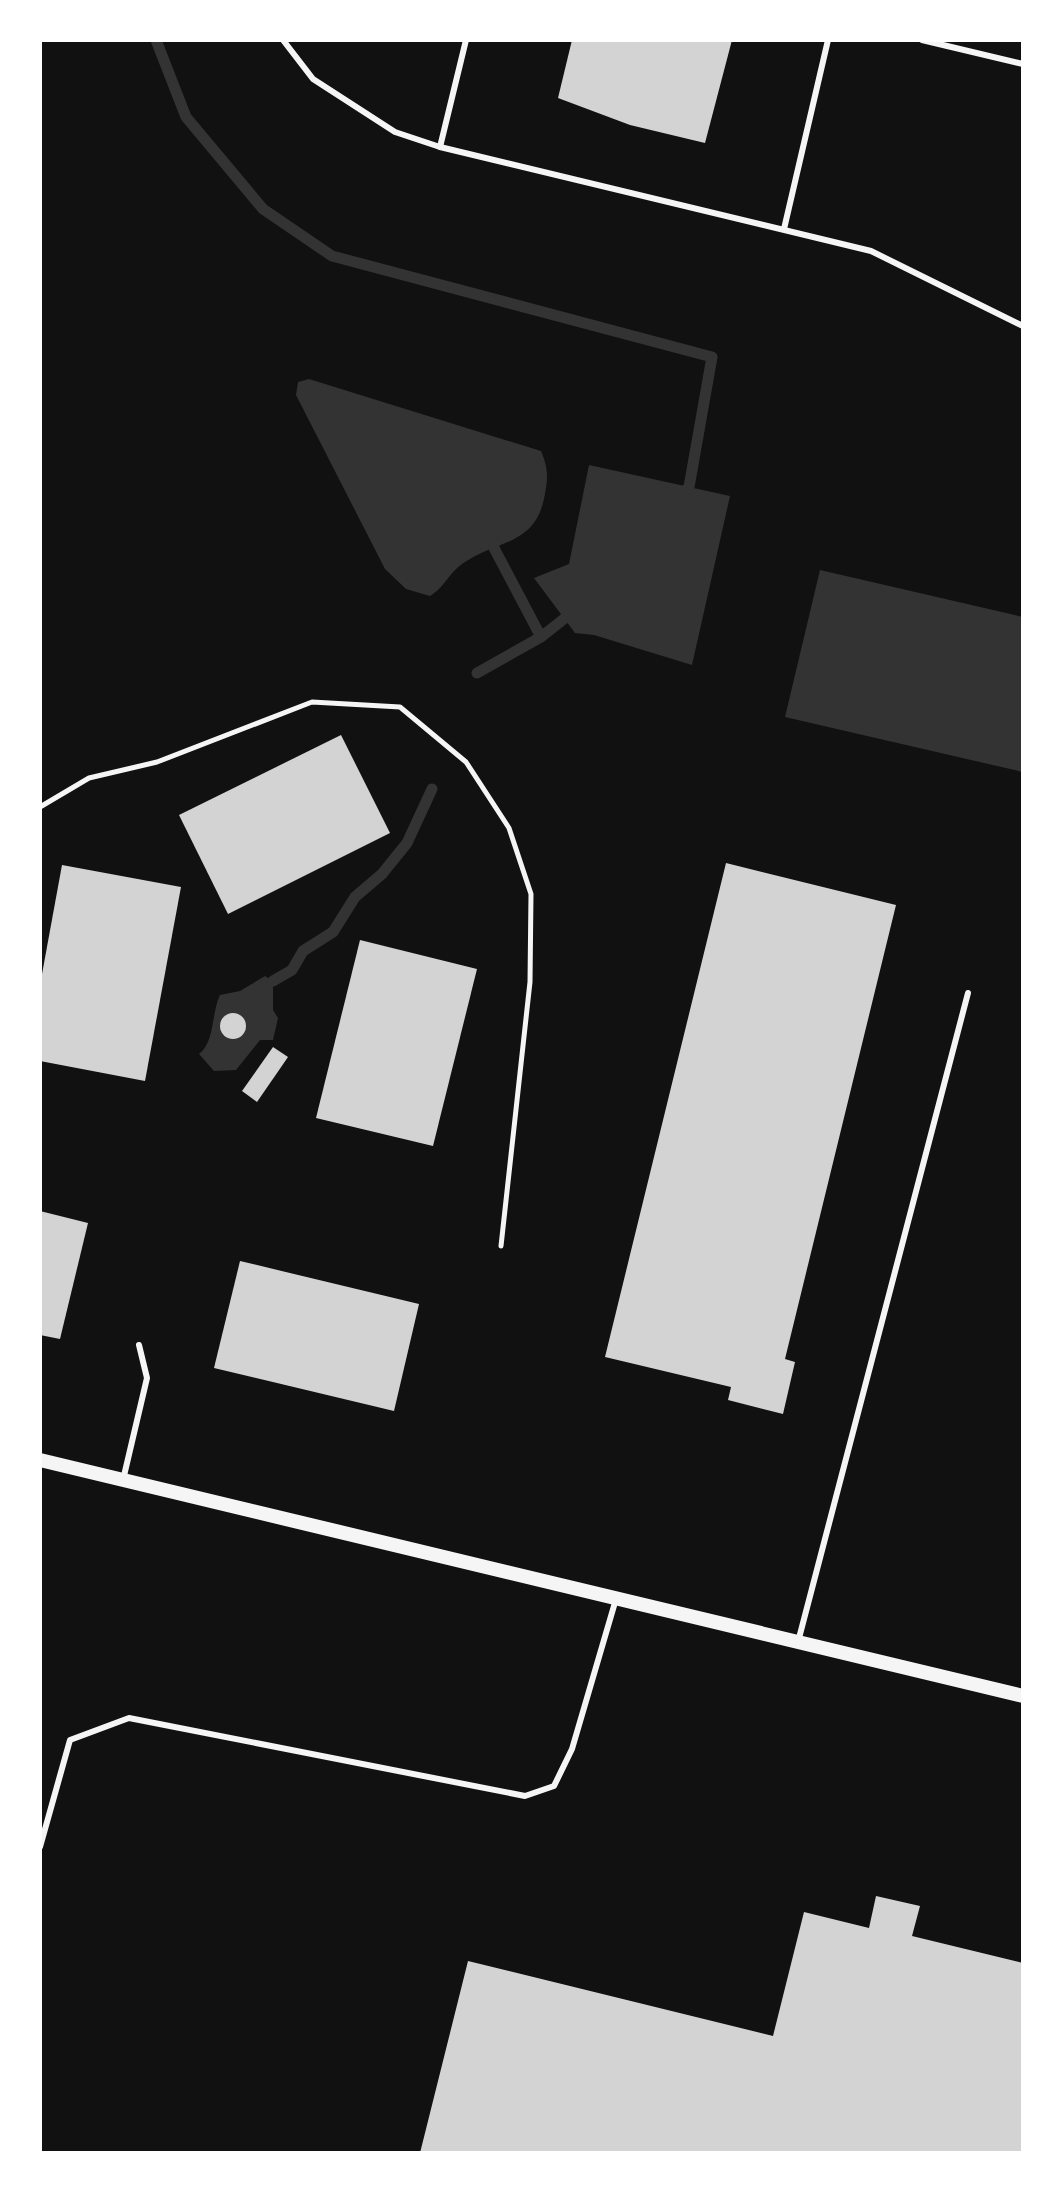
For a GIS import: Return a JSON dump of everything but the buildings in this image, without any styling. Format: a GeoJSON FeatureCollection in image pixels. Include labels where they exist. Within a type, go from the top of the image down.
{"type":"FeatureCollection","features":[{"type":"Feature","properties":{"kind":"street"},"geometry":{"type":"LineString","coordinates":[[40,1460],[1023,1696]]}},
{"type":"Feature","properties":{"kind":"lane"},"geometry":{"type":"LineString","coordinates":[[283,40],[313,79],[395,132],[440,147],[871,251],[1023,326]]}},
{"type":"Feature","properties":{"kind":"lane"},"geometry":{"type":"LineString","coordinates":[[440,147],[466,40]]}},
{"type":"Feature","properties":{"kind":"lane"},"geometry":{"type":"LineString","coordinates":[[784,229],[828,40]]}},
{"type":"Feature","properties":{"kind":"lane"},"geometry":{"type":"LineString","coordinates":[[922,40],[1023,64]]}},
{"type":"Feature","properties":{"kind":"lane"},"geometry":{"type":"LineString","coordinates":[[798,1642],[968,993]]}},
{"type":"Feature","properties":{"kind":"lane"},"geometry":{"type":"LineString","coordinates":[[123,1480],[147,1378],[139,1345]]}},
{"type":"Feature","properties":{"kind":"lane"},"geometry":{"type":"LineString","coordinates":[[40,1847],[70,1740],[129,1718],[525,1796],[554,1786],[572,1749],[616,1599]]}},
{"type":"Feature","properties":{"kind":"path"},"geometry":{"type":"LineString","coordinates":[[40,807],[89,778],[157,762],[312,702],[400,707],[466,762],[509,828],[531,894],[530,982],[501,1246]]}},
{"type":"Feature","properties":{"kind":"shaded area"},"geometry":{"type":"Polygon","coordinates":[[[309,379],[541,451],[547,480],[539,514],[532,525],[513,540],[460,566],[430,596],[406,589],[385,569],[296,395],[298,382],[309,379]]]}},
{"type":"Feature","properties":{"kind":"shaded area"},"geometry":{"type":"Polygon","coordinates":[[[589,465],[730,496],[692,665],[594,635],[575,633],[534,578],[569,564],[589,465]]]}},
{"type":"Feature","properties":{"kind":"shaded area"},"geometry":{"type":"Polygon","coordinates":[[[820,570],[1023,617],[1023,772],[785,717],[820,570]]]}},
{"type":"Feature","properties":{"kind":"shaded area"},"geometry":{"type":"Polygon","coordinates":[[[265,976],[273,981],[273,1010],[278,1018],[273,1040],[260,1040],[236,1070],[214,1071],[199,1054],[208,1042],[220,995],[240,991],[265,976]]]}},
{"type":"Feature","properties":{"kind":"waterway"},"geometry":{"type":"LineString","coordinates":[[156,40],[186,117],[263,209],[332,256],[712,357],[689,487],[681,495]]}},
{"type":"Feature","properties":{"kind":"waterway"},"geometry":{"type":"LineString","coordinates":[[494,534],[494,548],[541,637]]}},
{"type":"Feature","properties":{"kind":"waterway"},"geometry":{"type":"LineString","coordinates":[[477,673],[541,637],[574,611]]}},
{"type":"Feature","properties":{"kind":"waterway"},"geometry":{"type":"LineString","coordinates":[[273,981],[292,970],[303,951],[333,932],[355,897],[382,874],[407,843],[432,789]]}}]}
